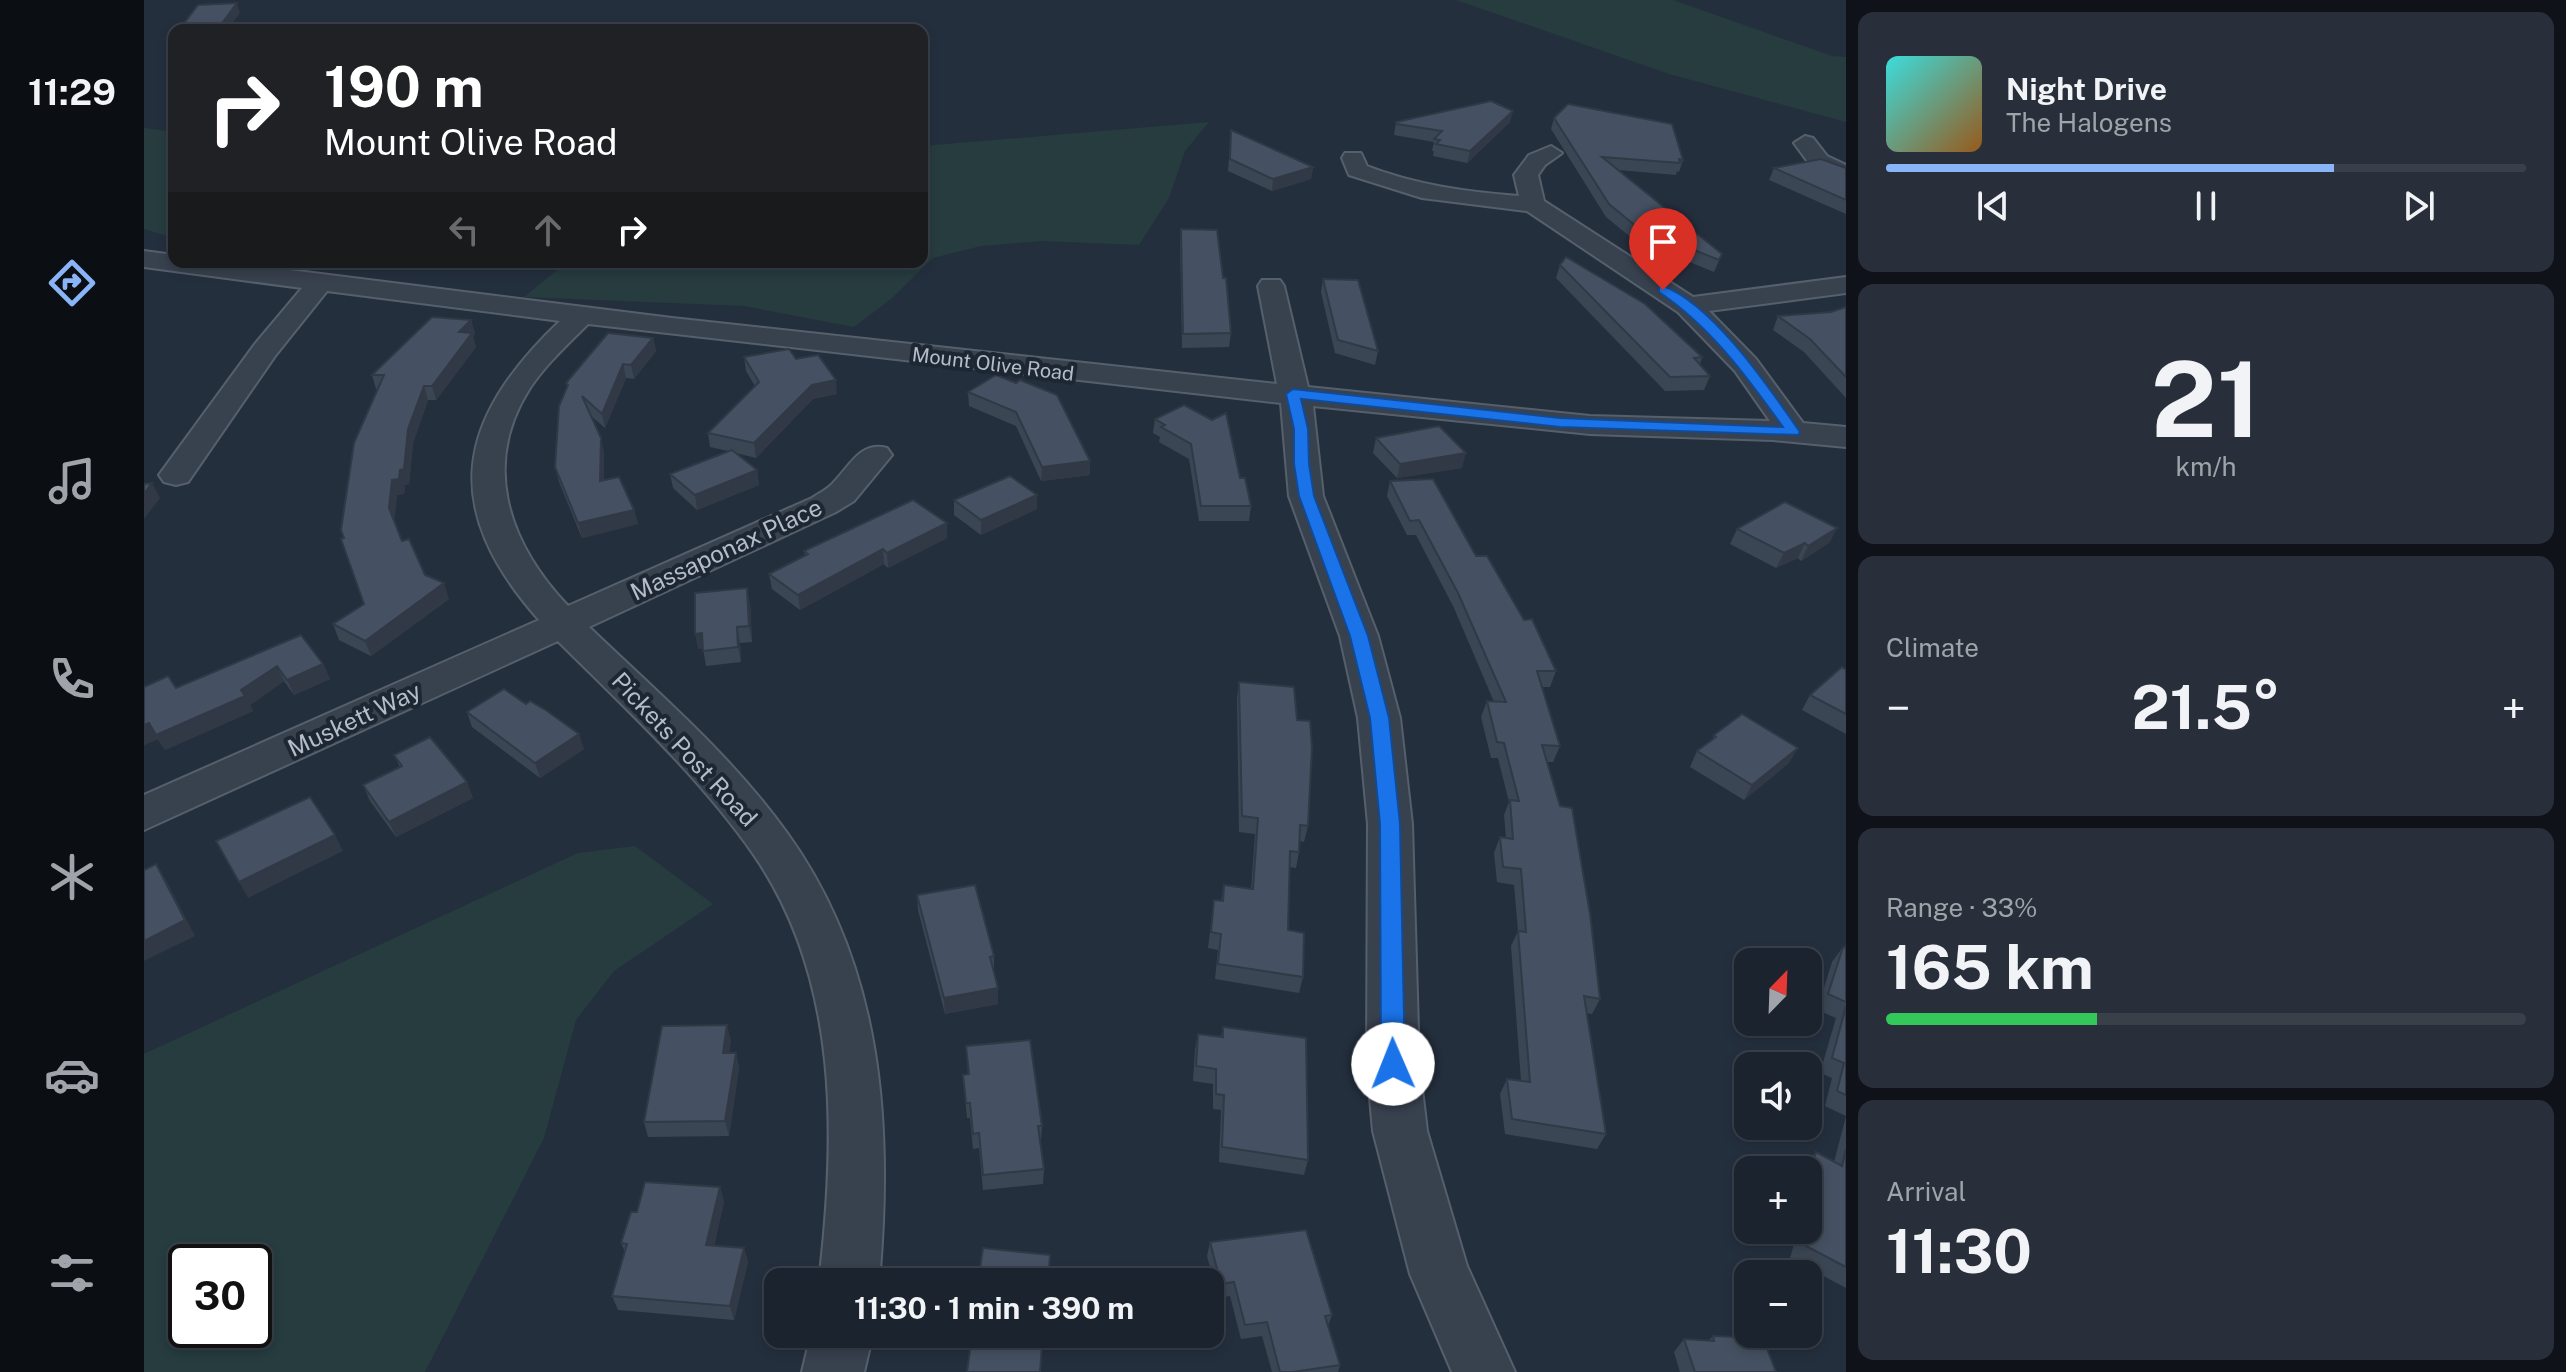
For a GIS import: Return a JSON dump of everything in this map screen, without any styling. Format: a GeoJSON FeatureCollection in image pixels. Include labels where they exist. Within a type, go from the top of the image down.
{"type":"FeatureCollection","features":[{"type":"Feature","properties":{"kind":"street"},"geometry":{"type":"LineString","coordinates":[[1805,143],[1819,161],[1846,173]]}},
{"type":"Feature","properties":{"kind":"street"},"geometry":{"type":"LineString","coordinates":[[1533,204],[1526,175],[1537,160],[1551,153]]}},
{"type":"Feature","properties":{"kind":"street"},"geometry":{"type":"LineString","coordinates":[[1353,158],[1357,170],[1393,186],[1456,199],[1533,204],[1688,306],[1746,365],[1793,432]]}},
{"type":"Feature","properties":{"kind":"street","name":"Mount Olive Road"},"geometry":{"type":"LineString","coordinates":[[144,259],[168,262]]}},
{"type":"Feature","properties":{"kind":"street","name":"Mount Olive Road"},"geometry":{"type":"LineString","coordinates":[[210,268],[581,316],[1084,375],[1560,423],[1793,432],[1846,437]]}},
{"type":"Feature","properties":{"kind":"street"},"geometry":{"type":"LineString","coordinates":[[176,475],[265,350],[320,283]]}},
{"type":"Feature","properties":{"kind":"street"},"geometry":{"type":"LineString","coordinates":[[1688,306],[1846,285]]}},
{"type":"Feature","properties":{"kind":"street"},"geometry":{"type":"LineString","coordinates":[[1271,286],[1301,429],[1301,464],[1306,496],[1359,636],[1379,718],[1390,824],[1393,1064],[1400,1131],[1440,1274],[1484,1372]]}},
{"type":"Feature","properties":{"kind":"street","name":"Pickets Post Road"},"geometry":{"type":"LineString","coordinates":[[581,316],[518,383],[500,416],[493,437],[488,476],[490,499],[501,538],[545,605],[749,815],[793,878],[818,930],[836,983],[850,1048],[857,1122],[857,1220],[851,1268]]}},
{"type":"Feature","properties":{"kind":"street","name":"Massaponax Place"},"geometry":{"type":"LineString","coordinates":[[563,623],[824,505],[842,494],[876,455]]}},
{"type":"Feature","properties":{"kind":"street","name":"Muskett Way"},"geometry":{"type":"LineString","coordinates":[[144,814],[563,623]]}},
{"type":"Feature","properties":{"kind":"street"},"geometry":{"type":"LineString","coordinates":[[833,1372],[839,1348]]}},
{"type":"Feature","properties":{"kind":"green space"},"geometry":{"type":"Polygon","coordinates":[[[1456,0],[1673,0],[1832,56],[1846,57],[1846,122],[1669,74],[1456,0]]]}},
{"type":"Feature","properties":{"kind":"green space"},"geometry":{"type":"Polygon","coordinates":[[[1209,122],[1185,151],[1169,198],[1139,245],[1042,241],[981,246],[933,258],[928,263],[928,145],[1209,122]]]}},
{"type":"Feature","properties":{"kind":"green space"},"geometry":{"type":"Polygon","coordinates":[[[144,128],[168,131],[168,236],[144,229],[144,128]]]}},
{"type":"Feature","properties":{"kind":"green space"},"geometry":{"type":"Polygon","coordinates":[[[560,268],[923,268],[891,299],[854,327],[744,306],[524,297],[560,268]]]}},
{"type":"Feature","properties":{"kind":"green space"},"geometry":{"type":"Polygon","coordinates":[[[635,846],[713,904],[614,971],[576,1020],[544,1138],[425,1372],[144,1372],[144,1054],[578,853],[635,846]]]}},
{"type":"Feature","properties":{"kind":"building"},"geometry":{"type":"Polygon","coordinates":[[[237,3],[221,24],[184,24],[198,5],[237,3]]]}},
{"type":"Feature","properties":{"kind":"building"},"geometry":{"type":"Polygon","coordinates":[[[1491,101],[1513,111],[1470,151],[1436,144],[1440,140],[1434,139],[1442,131],[1396,124],[1396,122],[1491,101]]]}},
{"type":"Feature","properties":{"kind":"building"},"geometry":{"type":"Polygon","coordinates":[[[1568,104],[1672,124],[1683,160],[1679,159],[1680,163],[1602,157],[1722,254],[1719,260],[1637,227],[1609,204],[1554,118],[1568,104]]]}},
{"type":"Feature","properties":{"kind":"building"},"geometry":{"type":"Polygon","coordinates":[[[1231,130],[1313,167],[1273,179],[1230,159],[1231,130]]]}},
{"type":"Feature","properties":{"kind":"building"},"geometry":{"type":"Polygon","coordinates":[[[1821,159],[1846,168],[1846,200],[1774,168],[1821,159]]]}},
{"type":"Feature","properties":{"kind":"building"},"geometry":{"type":"Polygon","coordinates":[[[1181,229],[1217,230],[1223,278],[1226,278],[1231,333],[1183,334],[1181,229]]]}},
{"type":"Feature","properties":{"kind":"building"},"geometry":{"type":"Polygon","coordinates":[[[1566,257],[1645,304],[1702,357],[1694,358],[1710,376],[1670,377],[1560,265],[1566,257]]]}},
{"type":"Feature","properties":{"kind":"building"},"geometry":{"type":"Polygon","coordinates":[[[1323,279],[1358,280],[1378,351],[1338,340],[1323,279]]]}},
{"type":"Feature","properties":{"kind":"building"},"geometry":{"type":"Polygon","coordinates":[[[1846,307],[1846,377],[1810,339],[1778,316],[1831,312],[1846,307]]]}},
{"type":"Feature","properties":{"kind":"building"},"geometry":{"type":"Polygon","coordinates":[[[432,317],[471,320],[459,332],[472,333],[432,386],[424,386],[408,429],[404,469],[400,470],[399,479],[392,480],[389,508],[402,541],[409,539],[425,575],[444,583],[365,641],[333,624],[364,604],[341,539],[344,538],[341,530],[354,443],[384,375],[372,375],[432,317]]]}},
{"type":"Feature","properties":{"kind":"building"},"geometry":{"type":"Polygon","coordinates":[[[608,333],[653,338],[631,365],[623,364],[602,414],[582,396],[601,438],[600,481],[619,477],[634,510],[578,523],[555,467],[559,406],[568,385],[566,383],[608,333]]]}},
{"type":"Feature","properties":{"kind":"building"},"geometry":{"type":"Polygon","coordinates":[[[789,349],[796,359],[818,355],[836,380],[812,385],[754,443],[708,433],[759,382],[744,357],[789,349]]]}},
{"type":"Feature","properties":{"kind":"building"},"geometry":{"type":"Polygon","coordinates":[[[996,375],[1016,383],[1020,380],[1057,395],[1090,461],[1042,467],[1016,412],[968,392],[996,375]]]}},
{"type":"Feature","properties":{"kind":"building"},"geometry":{"type":"Polygon","coordinates":[[[1184,405],[1212,420],[1226,413],[1240,478],[1245,478],[1251,506],[1201,506],[1191,444],[1161,427],[1165,425],[1155,419],[1184,405]]]}},
{"type":"Feature","properties":{"kind":"building"},"geometry":{"type":"Polygon","coordinates":[[[1439,426],[1466,453],[1400,464],[1376,438],[1439,426]]]}},
{"type":"Feature","properties":{"kind":"building"},"geometry":{"type":"Polygon","coordinates":[[[732,450],[757,470],[695,495],[670,474],[732,450]]]}},
{"type":"Feature","properties":{"kind":"building"},"geometry":{"type":"Polygon","coordinates":[[[1010,476],[1037,495],[981,520],[954,500],[1010,476]]]}},
{"type":"Feature","properties":{"kind":"building"},"geometry":{"type":"Polygon","coordinates":[[[1433,479],[1476,556],[1487,556],[1524,620],[1532,619],[1556,671],[1537,671],[1560,746],[1542,745],[1560,806],[1572,808],[1590,914],[1600,999],[1584,996],[1606,1134],[1512,1119],[1507,1079],[1530,1082],[1518,931],[1526,932],[1521,869],[1503,867],[1500,837],[1513,839],[1510,800],[1519,801],[1504,743],[1497,742],[1487,701],[1506,702],[1458,593],[1419,520],[1410,521],[1390,481],[1433,479]]]}},
{"type":"Feature","properties":{"kind":"building"},"geometry":{"type":"Polygon","coordinates":[[[913,500],[947,523],[887,553],[883,549],[798,595],[769,574],[808,554],[804,551],[913,500]]]}},
{"type":"Feature","properties":{"kind":"building"},"geometry":{"type":"Polygon","coordinates":[[[1785,502],[1837,528],[1808,546],[1805,543],[1784,553],[1737,529],[1785,502]]]}},
{"type":"Feature","properties":{"kind":"building"},"geometry":{"type":"Polygon","coordinates":[[[747,588],[749,626],[737,627],[738,647],[703,651],[702,633],[695,634],[695,593],[747,588]]]}},
{"type":"Feature","properties":{"kind":"building"},"geometry":{"type":"Polygon","coordinates":[[[301,635],[323,664],[287,680],[277,666],[241,690],[245,696],[156,735],[149,723],[144,725],[144,687],[168,676],[176,688],[301,635]]]}},
{"type":"Feature","properties":{"kind":"building"},"geometry":{"type":"Polygon","coordinates":[[[1842,667],[1846,670],[1846,714],[1810,695],[1842,667]]]}},
{"type":"Feature","properties":{"kind":"building"},"geometry":{"type":"Polygon","coordinates":[[[1239,682],[1294,687],[1297,720],[1310,721],[1312,748],[1308,826],[1300,825],[1299,852],[1290,851],[1288,930],[1304,933],[1303,977],[1218,964],[1221,934],[1211,932],[1214,900],[1223,901],[1224,885],[1253,889],[1258,818],[1242,816],[1239,682]]]}},
{"type":"Feature","properties":{"kind":"building"},"geometry":{"type":"Polygon","coordinates":[[[504,689],[526,704],[530,701],[547,711],[579,734],[535,763],[467,712],[504,689]]]}},
{"type":"Feature","properties":{"kind":"building"},"geometry":{"type":"Polygon","coordinates":[[[1742,714],[1798,748],[1752,785],[1697,751],[1742,714]]]}},
{"type":"Feature","properties":{"kind":"building"},"geometry":{"type":"Polygon","coordinates":[[[430,737],[467,782],[389,822],[363,785],[402,766],[394,755],[430,737]]]}},
{"type":"Feature","properties":{"kind":"building"},"geometry":{"type":"Polygon","coordinates":[[[310,797],[335,835],[239,882],[216,841],[310,797]]]}},
{"type":"Feature","properties":{"kind":"building"},"geometry":{"type":"Polygon","coordinates":[[[156,864],[185,920],[144,941],[144,870],[156,864]]]}},
{"type":"Feature","properties":{"kind":"building"},"geometry":{"type":"Polygon","coordinates":[[[975,885],[994,956],[990,957],[998,988],[944,998],[917,895],[975,885]]]}},
{"type":"Feature","properties":{"kind":"building"},"geometry":{"type":"Polygon","coordinates":[[[1843,947],[1846,948],[1846,1002],[1828,994],[1843,947]]]}},
{"type":"Feature","properties":{"kind":"building"},"geometry":{"type":"Polygon","coordinates":[[[1846,1006],[1846,1095],[1837,1091],[1844,1063],[1832,1058],[1846,1006]]]}},
{"type":"Feature","properties":{"kind":"building"},"geometry":{"type":"Polygon","coordinates":[[[727,1025],[723,1053],[736,1053],[725,1121],[644,1122],[662,1026],[727,1025]]]}},
{"type":"Feature","properties":{"kind":"building"},"geometry":{"type":"Polygon","coordinates":[[[1223,1027],[1306,1038],[1308,1160],[1222,1147],[1224,1095],[1216,1094],[1216,1069],[1196,1066],[1198,1034],[1223,1037],[1223,1027]]]}},
{"type":"Feature","properties":{"kind":"building"},"geometry":{"type":"Polygon","coordinates":[[[1030,1040],[1042,1126],[1038,1126],[1044,1169],[983,1175],[979,1133],[973,1134],[970,1103],[966,1103],[963,1075],[969,1074],[966,1046],[1030,1040]]]}},
{"type":"Feature","properties":{"kind":"building"},"geometry":{"type":"Polygon","coordinates":[[[1846,1149],[1846,1267],[1802,1244],[1822,1244],[1822,1156],[1815,1156],[1816,1152],[1842,1166],[1846,1149]]]}},
{"type":"Feature","properties":{"kind":"building"},"geometry":{"type":"Polygon","coordinates":[[[645,1182],[720,1187],[706,1245],[744,1248],[730,1306],[612,1296],[627,1244],[621,1243],[631,1212],[637,1212],[645,1182]]]}},
{"type":"Feature","properties":{"kind":"building"},"geometry":{"type":"Polygon","coordinates":[[[1306,1230],[1332,1315],[1325,1316],[1340,1365],[1280,1372],[1267,1322],[1245,1325],[1234,1282],[1224,1284],[1224,1268],[1217,1268],[1210,1242],[1306,1230]]]}},
{"type":"Feature","properties":{"kind":"building"},"geometry":{"type":"Polygon","coordinates":[[[983,1248],[1050,1255],[1049,1268],[980,1268],[983,1248]]]}},
{"type":"Feature","properties":{"kind":"building"},"geometry":{"type":"Polygon","coordinates":[[[1713,1336],[1734,1337],[1734,1348],[1767,1348],[1776,1372],[1695,1372],[1684,1339],[1714,1341],[1713,1336]]]}},
{"type":"Feature","properties":{"kind":"building"},"geometry":{"type":"Polygon","coordinates":[[[970,1348],[1042,1348],[1040,1372],[967,1372],[970,1348]]]}},
{"type":"Feature","properties":{"kind":"route"},"geometry":{"type":"LineString","coordinates":[[1393,1064],[1390,824],[1379,718],[1359,636],[1306,496],[1301,464],[1301,429],[1293,394],[1560,423],[1793,432],[1746,365],[1688,306],[1663,290]]}}]}
